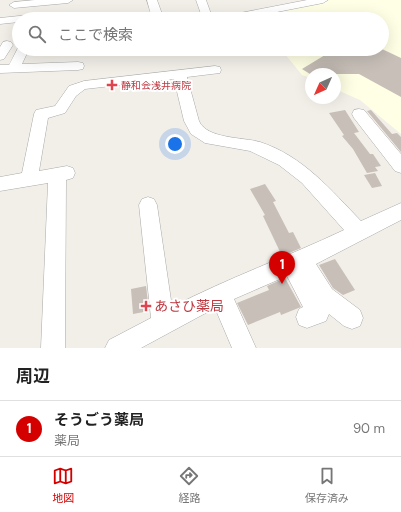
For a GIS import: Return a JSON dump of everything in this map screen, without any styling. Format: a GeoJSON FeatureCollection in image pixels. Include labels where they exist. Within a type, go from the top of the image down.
{"type":"FeatureCollection","features":[{"type":"Feature","properties":{"kind":"street"},"geometry":{"type":"LineString","coordinates":[[15,3],[68,0]]}},
{"type":"Feature","properties":{"kind":"street"},"geometry":{"type":"LineString","coordinates":[[152,0],[156,12]]}},
{"type":"Feature","properties":{"kind":"street"},"geometry":{"type":"LineString","coordinates":[[201,0],[205,12]]}},
{"type":"Feature","properties":{"kind":"street"},"geometry":{"type":"LineString","coordinates":[[261,12],[323,0]]}},
{"type":"Feature","properties":{"kind":"street"},"geometry":{"type":"LineString","coordinates":[[0,56],[6,45]]}},
{"type":"Feature","properties":{"kind":"street"},"geometry":{"type":"LineString","coordinates":[[13,69],[20,56]]}},
{"type":"Feature","properties":{"kind":"street"},"geometry":{"type":"LineString","coordinates":[[0,69],[78,66]]}},
{"type":"Feature","properties":{"kind":"street"},"geometry":{"type":"LineString","coordinates":[[29,179],[41,114],[60,110],[72,89],[85,84],[99,84],[215,70]]}},
{"type":"Feature","properties":{"kind":"street"},"geometry":{"type":"LineString","coordinates":[[180,75],[194,129],[207,138],[218,142],[239,143],[259,148],[275,155],[309,180],[358,232]]}},
{"type":"Feature","properties":{"kind":"street"},"geometry":{"type":"LineString","coordinates":[[359,114],[401,166]]}},
{"type":"Feature","properties":{"kind":"street"},"geometry":{"type":"LineString","coordinates":[[0,184],[63,174],[53,348]]}},
{"type":"Feature","properties":{"kind":"street"},"geometry":{"type":"LineString","coordinates":[[148,205],[163,324]]}},
{"type":"Feature","properties":{"kind":"street"},"geometry":{"type":"LineString","coordinates":[[117,348],[142,342],[163,324],[220,294],[297,262],[401,211]]}},
{"type":"Feature","properties":{"kind":"street"},"geometry":{"type":"LineString","coordinates":[[297,262],[318,313],[307,317]]}},
{"type":"Feature","properties":{"kind":"street"},"geometry":{"type":"LineString","coordinates":[[297,262],[324,297],[352,318]]}},
{"type":"Feature","properties":{"kind":"street"},"geometry":{"type":"LineString","coordinates":[[220,294],[244,348]]}},
{"type":"Feature","properties":{"kind":"shaded area"},"geometry":{"type":"Polygon","coordinates":[[[330,0],[401,0],[401,134],[360,100],[341,92],[341,68],[305,68],[305,76],[302,75],[287,56],[389,56],[389,12],[268,12],[330,0]]]}},
{"type":"Feature","properties":{"kind":"building"},"geometry":{"type":"Polygon","coordinates":[[[389,52],[401,58],[401,97],[359,74],[341,74],[341,68],[305,68],[305,71],[302,69],[323,56],[389,56],[389,52]]]}},
{"type":"Feature","properties":{"kind":"building"},"geometry":{"type":"Polygon","coordinates":[[[345,110],[359,132],[354,133],[370,154],[373,154],[381,166],[375,167],[378,171],[367,173],[353,149],[342,136],[344,135],[329,113],[345,110]]]}},
{"type":"Feature","properties":{"kind":"building"},"geometry":{"type":"Polygon","coordinates":[[[371,110],[392,134],[397,133],[401,137],[401,152],[367,111],[371,110]]]}},
{"type":"Feature","properties":{"kind":"building"},"geometry":{"type":"Polygon","coordinates":[[[375,173],[382,186],[372,188],[364,175],[375,173]]]}},
{"type":"Feature","properties":{"kind":"building"},"geometry":{"type":"Polygon","coordinates":[[[265,184],[276,201],[273,202],[289,233],[293,232],[301,248],[282,256],[263,216],[265,215],[250,189],[265,184]]]}},
{"type":"Feature","properties":{"kind":"building"},"geometry":{"type":"Polygon","coordinates":[[[335,259],[355,290],[343,295],[333,288],[319,265],[335,259]]]}},
{"type":"Feature","properties":{"kind":"building"},"geometry":{"type":"Polygon","coordinates":[[[285,278],[301,307],[281,315],[280,312],[248,325],[237,303],[269,290],[267,286],[285,278]]]}},
{"type":"Feature","properties":{"kind":"building"},"geometry":{"type":"Polygon","coordinates":[[[146,286],[149,311],[133,314],[131,289],[146,286]]]}},
{"type":"Feature","properties":{"kind":"place","name":"静和会浅井病院"},"geometry":{"type":"Point","coordinates":[112,85]}},
{"type":"Feature","properties":{"kind":"place","name":"そうごう薬局"},"geometry":{"type":"Point","coordinates":[282,284]}},
{"type":"Feature","properties":{"kind":"place","name":"あさひ薬局"},"geometry":{"type":"Point","coordinates":[146,306]}}]}
